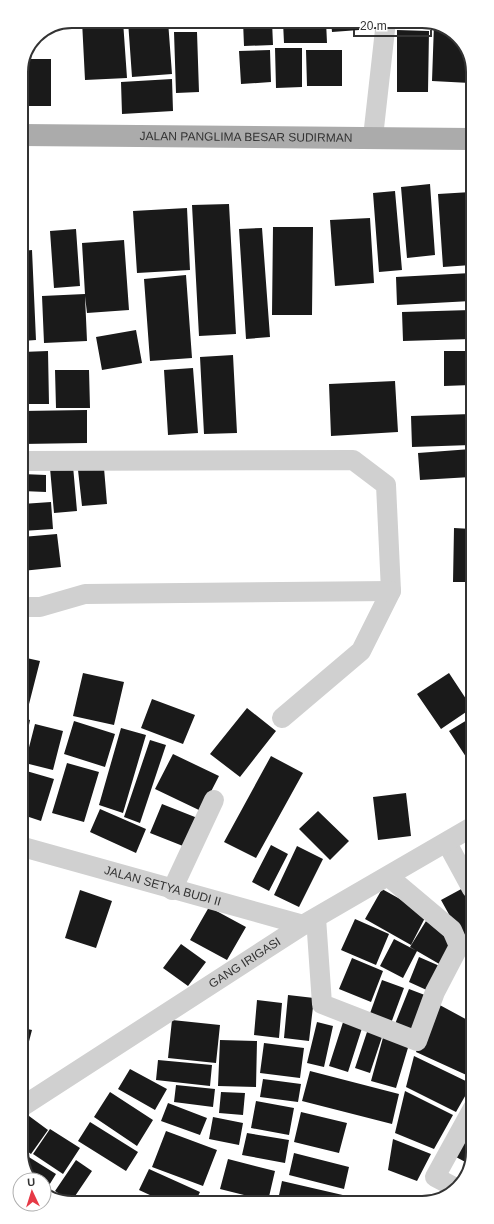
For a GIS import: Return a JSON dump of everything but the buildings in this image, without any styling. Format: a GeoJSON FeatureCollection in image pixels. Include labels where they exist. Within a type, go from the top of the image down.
{"type":"FeatureCollection","features":[{"type":"Feature","properties":{"kind":"main road","name":"JALAN PANGLIMA BESAR SUDIRMAN"},"geometry":{"type":"LineString","coordinates":[[28,135],[466,139]]}},
{"type":"Feature","properties":{"kind":"street"},"geometry":{"type":"LineString","coordinates":[[373,137],[385,28]]}},
{"type":"Feature","properties":{"kind":"street"},"geometry":{"type":"LineString","coordinates":[[28,461],[353,460],[386,485],[391,590],[361,651],[282,718]]}},
{"type":"Feature","properties":{"kind":"street"},"geometry":{"type":"LineString","coordinates":[[28,606],[40,606],[85,594],[391,590]]}},
{"type":"Feature","properties":{"kind":"street"},"geometry":{"type":"LineString","coordinates":[[172,890],[214,800]]}},
{"type":"Feature","properties":{"kind":"street","name":"GANG IRIGASI"},"geometry":{"type":"LineString","coordinates":[[28,1103],[310,922],[466,831]]}},
{"type":"Feature","properties":{"kind":"street"},"geometry":{"type":"LineString","coordinates":[[447,843],[466,878]]}},
{"type":"Feature","properties":{"kind":"street","name":"JALAN SETYA BUDI II"},"geometry":{"type":"LineString","coordinates":[[28,848],[172,890],[310,922]]}},
{"type":"Feature","properties":{"kind":"street"},"geometry":{"type":"LineString","coordinates":[[310,922],[322,1004],[417,1041],[435,992],[459,946],[452,930],[389,876]]}},
{"type":"Feature","properties":{"kind":"street"},"geometry":{"type":"LineString","coordinates":[[451,1185],[435,1177],[466,1121]]}}]}
